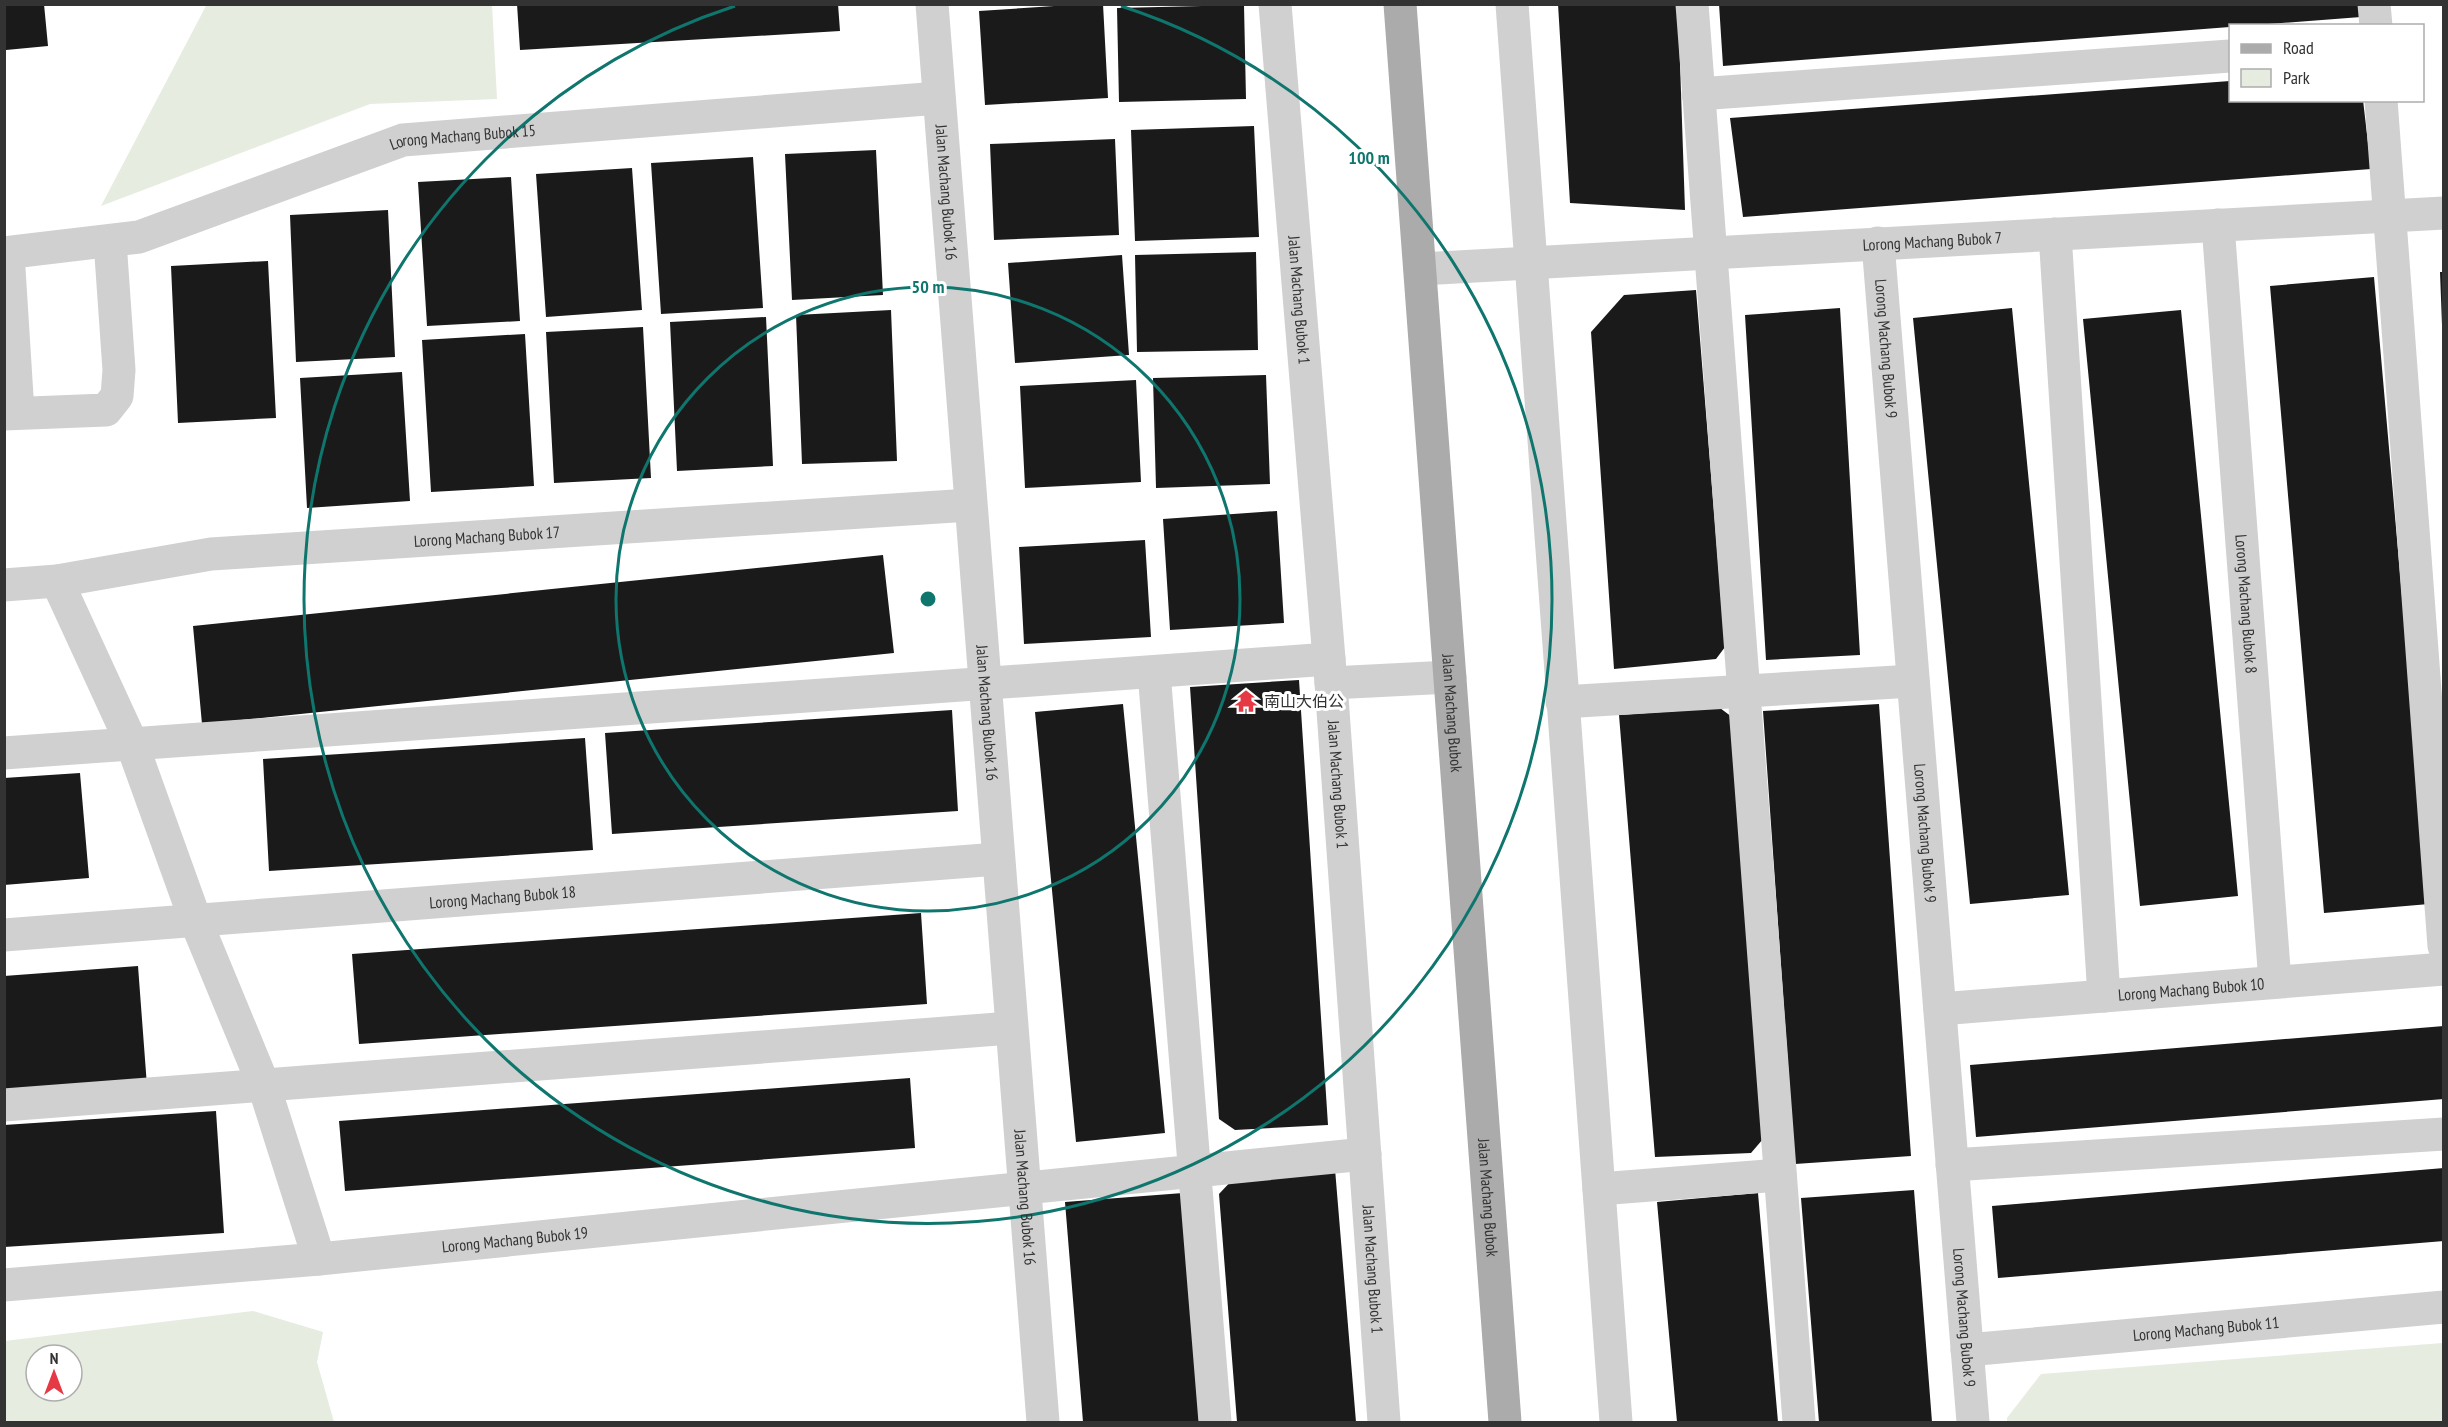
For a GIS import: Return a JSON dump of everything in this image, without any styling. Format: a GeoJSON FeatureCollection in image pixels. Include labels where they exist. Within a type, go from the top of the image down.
{"type":"FeatureCollection","features":[{"type":"Feature","properties":{"kind":"main road","name":"Jalan Machang Bubok"},"geometry":{"type":"LineString","coordinates":[[1400,4],[1505,1422]]}},
{"type":"Feature","properties":{"kind":"street","name":"Jalan Machang Bubok 16"},"geometry":{"type":"LineString","coordinates":[[932,4],[1042,1422]]}},
{"type":"Feature","properties":{"kind":"street","name":"Jalan Machang Bubok 1"},"geometry":{"type":"LineString","coordinates":[[1275,4],[1330,671],[1384,1422]]}},
{"type":"Feature","properties":{"kind":"street"},"geometry":{"type":"LineString","coordinates":[[1512,4],[1616,1422]]}},
{"type":"Feature","properties":{"kind":"street"},"geometry":{"type":"LineString","coordinates":[[1692,4],[1799,1422]]}},
{"type":"Feature","properties":{"kind":"street"},"geometry":{"type":"LineString","coordinates":[[2374,4],[2376,24]]}},
{"type":"Feature","properties":{"kind":"street"},"geometry":{"type":"LineString","coordinates":[[1698,94],[2229,56]]}},
{"type":"Feature","properties":{"kind":"street","name":"Lorong Machang Bubok 15"},"geometry":{"type":"LineString","coordinates":[[6,253],[139,237],[403,140],[939,98]]}},
{"type":"Feature","properties":{"kind":"street"},"geometry":{"type":"LineString","coordinates":[[2381,102],[2444,946]]}},
{"type":"Feature","properties":{"kind":"street","name":"Lorong Machang Bubok 7"},"geometry":{"type":"LineString","coordinates":[[1420,269],[2444,213]]}},
{"type":"Feature","properties":{"kind":"street","name":"Lorong Machang Bubok 8"},"geometry":{"type":"LineString","coordinates":[[2218,225],[2275,982]]}},
{"type":"Feature","properties":{"kind":"street"},"geometry":{"type":"LineString","coordinates":[[2055,234],[2104,996]]}},
{"type":"Feature","properties":{"kind":"street"},"geometry":{"type":"LineString","coordinates":[[6,253],[11,413],[106,410],[117,396],[119,370],[110,241]]}},
{"type":"Feature","properties":{"kind":"street","name":"Lorong Machang Bubok 9"},"geometry":{"type":"LineString","coordinates":[[1878,243],[1973,1422]]}},
{"type":"Feature","properties":{"kind":"street","name":"Lorong Machang Bubok 17"},"geometry":{"type":"LineString","coordinates":[[4,585],[57,581],[211,554],[970,505]]}},
{"type":"Feature","properties":{"kind":"street"},"geometry":{"type":"LineString","coordinates":[[57,581],[132,744],[195,919],[264,1086],[319,1259]]}},
{"type":"Feature","properties":{"kind":"street"},"geometry":{"type":"LineString","coordinates":[[4,753],[1154,672],[1330,671],[1450,677]]}},
{"type":"Feature","properties":{"kind":"street"},"geometry":{"type":"LineString","coordinates":[[1154,672],[1215,1422]]}},
{"type":"Feature","properties":{"kind":"street"},"geometry":{"type":"LineString","coordinates":[[1562,702],[1913,681]]}},
{"type":"Feature","properties":{"kind":"street","name":"Lorong Machang Bubok 18"},"geometry":{"type":"LineString","coordinates":[[4,935],[998,859]]}},
{"type":"Feature","properties":{"kind":"street","name":"Lorong Machang Bubok 10"},"geometry":{"type":"LineString","coordinates":[[1940,1009],[2444,969]]}},
{"type":"Feature","properties":{"kind":"street"},"geometry":{"type":"LineString","coordinates":[[4,1105],[1011,1028]]}},
{"type":"Feature","properties":{"kind":"street"},"geometry":{"type":"LineString","coordinates":[[1952,1165],[2444,1134]]}},
{"type":"Feature","properties":{"kind":"street","name":"Lorong Machang Bubok 19"},"geometry":{"type":"LineString","coordinates":[[4,1285],[319,1259],[1365,1154]]}},
{"type":"Feature","properties":{"kind":"street"},"geometry":{"type":"LineString","coordinates":[[1599,1189],[1780,1175]]}},
{"type":"Feature","properties":{"kind":"street","name":"Lorong Machang Bubok 11"},"geometry":{"type":"LineString","coordinates":[[1967,1350],[2444,1306]]}},
{"type":"Feature","properties":{"kind":"green space"},"geometry":{"type":"Polygon","coordinates":[[[207,4],[492,5],[497,99],[370,104],[101,206],[207,4]]]}},
{"type":"Feature","properties":{"kind":"green space"},"geometry":{"type":"Polygon","coordinates":[[[253,1311],[323,1332],[317,1362],[334,1422],[5,1422],[5,1341],[253,1311]]]}},
{"type":"Feature","properties":{"kind":"green space"},"geometry":{"type":"Polygon","coordinates":[[[2443,1343],[2443,1422],[2007,1422],[2007,1418],[2041,1374],[2443,1343]]]}},
{"type":"Feature","properties":{"kind":"building"},"geometry":{"type":"Polygon","coordinates":[[[4,4],[44,4],[48,46],[6,50],[4,4]]]}},
{"type":"Feature","properties":{"kind":"building"},"geometry":{"type":"Polygon","coordinates":[[[517,4],[838,4],[840,31],[520,50],[517,4]]]}},
{"type":"Feature","properties":{"kind":"building"},"geometry":{"type":"Polygon","coordinates":[[[1103,4],[1108,98],[985,105],[979,11],[1103,4]]]}},
{"type":"Feature","properties":{"kind":"building"},"geometry":{"type":"Polygon","coordinates":[[[1558,4],[1678,4],[1685,210],[1570,203],[1558,4]]]}},
{"type":"Feature","properties":{"kind":"building"},"geometry":{"type":"Polygon","coordinates":[[[1719,4],[2361,4],[2361,17],[2270,24],[2229,24],[2229,27],[1723,66],[1719,4]]]}},
{"type":"Feature","properties":{"kind":"building"},"geometry":{"type":"Polygon","coordinates":[[[1244,5],[1246,99],[1119,102],[1117,8],[1244,5]]]}},
{"type":"Feature","properties":{"kind":"building"},"geometry":{"type":"Polygon","coordinates":[[[2229,81],[2229,102],[2363,102],[2371,169],[1743,217],[1730,118],[2229,81]]]}},
{"type":"Feature","properties":{"kind":"building"},"geometry":{"type":"Polygon","coordinates":[[[1254,126],[1259,237],[1135,241],[1131,130],[1254,126]]]}},
{"type":"Feature","properties":{"kind":"building"},"geometry":{"type":"Polygon","coordinates":[[[1115,139],[1119,235],[994,240],[990,144],[1115,139]]]}},
{"type":"Feature","properties":{"kind":"building"},"geometry":{"type":"Polygon","coordinates":[[[876,150],[883,295],[792,300],[785,154],[876,150]]]}},
{"type":"Feature","properties":{"kind":"building"},"geometry":{"type":"Polygon","coordinates":[[[753,157],[763,308],[661,314],[651,163],[753,157]]]}},
{"type":"Feature","properties":{"kind":"building"},"geometry":{"type":"Polygon","coordinates":[[[632,168],[642,310],[546,317],[536,174],[632,168]]]}},
{"type":"Feature","properties":{"kind":"building"},"geometry":{"type":"Polygon","coordinates":[[[511,177],[520,321],[427,326],[418,182],[511,177]]]}},
{"type":"Feature","properties":{"kind":"building"},"geometry":{"type":"Polygon","coordinates":[[[388,210],[395,357],[296,362],[290,215],[388,210]]]}},
{"type":"Feature","properties":{"kind":"building"},"geometry":{"type":"Polygon","coordinates":[[[1256,252],[1258,350],[1137,352],[1135,255],[1256,252]]]}},
{"type":"Feature","properties":{"kind":"building"},"geometry":{"type":"Polygon","coordinates":[[[1122,255],[1129,355],[1015,363],[1008,263],[1122,255]]]}},
{"type":"Feature","properties":{"kind":"building"},"geometry":{"type":"Polygon","coordinates":[[[268,261],[276,418],[178,423],[171,266],[268,261]]]}},
{"type":"Feature","properties":{"kind":"building"},"geometry":{"type":"Polygon","coordinates":[[[2440,272],[2444,272],[2444,325],[2442,325],[2440,272]]]}},
{"type":"Feature","properties":{"kind":"building"},"geometry":{"type":"Polygon","coordinates":[[[2374,277],[2429,904],[2324,913],[2270,286],[2374,277]]]}},
{"type":"Feature","properties":{"kind":"building"},"geometry":{"type":"Polygon","coordinates":[[[1696,290],[1725,647],[1716,659],[1614,669],[1591,332],[1624,295],[1696,290]]]}},
{"type":"Feature","properties":{"kind":"building"},"geometry":{"type":"Polygon","coordinates":[[[1840,308],[1860,655],[1766,660],[1745,315],[1840,308]]]}},
{"type":"Feature","properties":{"kind":"building"},"geometry":{"type":"Polygon","coordinates":[[[2012,308],[2069,895],[1970,904],[1913,318],[2012,308]]]}},
{"type":"Feature","properties":{"kind":"building"},"geometry":{"type":"Polygon","coordinates":[[[891,310],[897,461],[802,464],[796,315],[891,310]]]}},
{"type":"Feature","properties":{"kind":"building"},"geometry":{"type":"Polygon","coordinates":[[[2181,310],[2238,896],[2140,906],[2083,319],[2181,310]]]}},
{"type":"Feature","properties":{"kind":"building"},"geometry":{"type":"Polygon","coordinates":[[[766,317],[773,466],[677,471],[670,322],[766,317]]]}},
{"type":"Feature","properties":{"kind":"building"},"geometry":{"type":"Polygon","coordinates":[[[643,327],[651,478],[554,483],[546,332],[643,327]]]}},
{"type":"Feature","properties":{"kind":"building"},"geometry":{"type":"Polygon","coordinates":[[[525,334],[534,486],[431,492],[422,340],[525,334]]]}},
{"type":"Feature","properties":{"kind":"building"},"geometry":{"type":"Polygon","coordinates":[[[402,372],[410,501],[307,508],[300,378],[402,372]]]}},
{"type":"Feature","properties":{"kind":"building"},"geometry":{"type":"Polygon","coordinates":[[[1266,375],[1270,484],[1156,488],[1153,378],[1266,375]]]}},
{"type":"Feature","properties":{"kind":"building"},"geometry":{"type":"Polygon","coordinates":[[[1136,380],[1141,482],[1025,488],[1020,386],[1136,380]]]}},
{"type":"Feature","properties":{"kind":"building"},"geometry":{"type":"Polygon","coordinates":[[[1277,511],[1284,623],[1170,630],[1163,519],[1277,511]]]}},
{"type":"Feature","properties":{"kind":"building"},"geometry":{"type":"Polygon","coordinates":[[[1145,540],[1151,637],[1024,644],[1019,547],[1145,540]]]}},
{"type":"Feature","properties":{"kind":"building"},"geometry":{"type":"Polygon","coordinates":[[[883,555],[894,653],[202,724],[193,626],[883,555]]]}},
{"type":"Feature","properties":{"kind":"building"},"geometry":{"type":"Polygon","coordinates":[[[1299,680],[1328,1125],[1235,1130],[1219,1119],[1190,687],[1299,680]]]}},
{"type":"Feature","properties":{"kind":"building"},"geometry":{"type":"Polygon","coordinates":[[[1123,704],[1165,1133],[1076,1142],[1035,712],[1123,704]]]}},
{"type":"Feature","properties":{"kind":"building"},"geometry":{"type":"Polygon","coordinates":[[[1879,704],[1911,1156],[1795,1164],[1763,711],[1879,704]]]}},
{"type":"Feature","properties":{"kind":"building"},"geometry":{"type":"Polygon","coordinates":[[[1720,708],[1732,717],[1763,1139],[1751,1153],[1655,1157],[1619,715],[1720,708]]]}},
{"type":"Feature","properties":{"kind":"building"},"geometry":{"type":"Polygon","coordinates":[[[952,710],[958,811],[612,834],[605,733],[952,710]]]}},
{"type":"Feature","properties":{"kind":"building"},"geometry":{"type":"Polygon","coordinates":[[[585,738],[593,850],[269,871],[263,759],[585,738]]]}},
{"type":"Feature","properties":{"kind":"building"},"geometry":{"type":"Polygon","coordinates":[[[80,773],[89,878],[4,885],[4,778],[80,773]]]}},
{"type":"Feature","properties":{"kind":"building"},"geometry":{"type":"Polygon","coordinates":[[[921,913],[927,1004],[359,1044],[352,954],[921,913]]]}},
{"type":"Feature","properties":{"kind":"building"},"geometry":{"type":"Polygon","coordinates":[[[138,966],[147,1086],[4,1097],[4,976],[138,966]]]}},
{"type":"Feature","properties":{"kind":"building"},"geometry":{"type":"Polygon","coordinates":[[[2444,1026],[2444,1099],[1976,1137],[1970,1065],[2444,1026]]]}},
{"type":"Feature","properties":{"kind":"building"},"geometry":{"type":"Polygon","coordinates":[[[910,1078],[915,1148],[345,1191],[339,1121],[910,1078]]]}},
{"type":"Feature","properties":{"kind":"building"},"geometry":{"type":"Polygon","coordinates":[[[216,1111],[224,1233],[4,1247],[4,1125],[216,1111]]]}},
{"type":"Feature","properties":{"kind":"building"},"geometry":{"type":"Polygon","coordinates":[[[2444,1168],[2444,1241],[1998,1278],[1992,1206],[2444,1168]]]}},
{"type":"Feature","properties":{"kind":"building"},"geometry":{"type":"Polygon","coordinates":[[[1335,1169],[1356,1422],[1237,1422],[1219,1194],[1235,1177],[1335,1169]]]}},
{"type":"Feature","properties":{"kind":"building"},"geometry":{"type":"Polygon","coordinates":[[[1914,1190],[1932,1422],[1819,1422],[1801,1198],[1914,1190]]]}},
{"type":"Feature","properties":{"kind":"building"},"geometry":{"type":"Polygon","coordinates":[[[1183,1193],[1202,1422],[1083,1422],[1065,1202],[1183,1193]]]}},
{"type":"Feature","properties":{"kind":"building"},"geometry":{"type":"Polygon","coordinates":[[[1758,1193],[1778,1422],[1677,1422],[1657,1202],[1758,1193]]]}},
{"type":"Feature","properties":{"kind":"place","name":"南山大伯公"},"geometry":{"type":"Point","coordinates":[1246,701]}}]}
